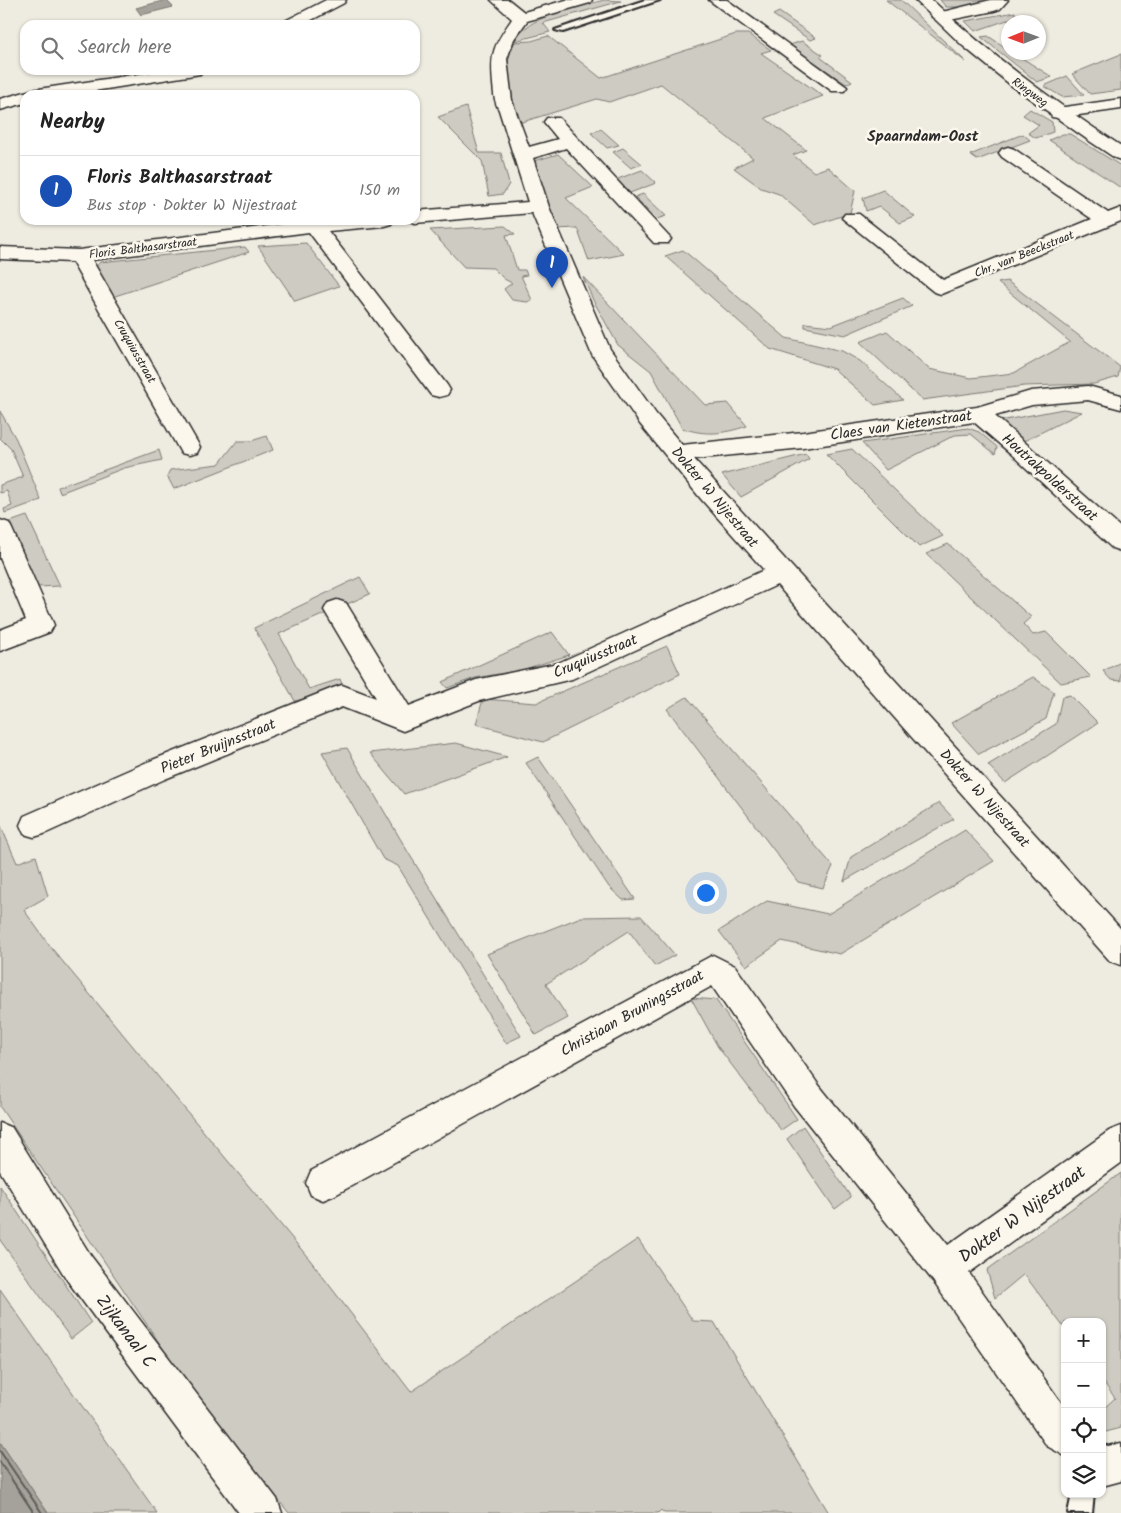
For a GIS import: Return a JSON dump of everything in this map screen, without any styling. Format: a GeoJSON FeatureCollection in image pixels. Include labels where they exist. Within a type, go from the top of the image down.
{"type":"FeatureCollection","features":[{"type":"Feature","properties":{"kind":"street"},"geometry":{"type":"LineString","coordinates":[[299,20],[338,0]]}},
{"type":"Feature","properties":{"kind":"street"},"geometry":{"type":"LineString","coordinates":[[500,0],[521,18],[584,0]]}},
{"type":"Feature","properties":{"kind":"street"},"geometry":{"type":"LineString","coordinates":[[717,0],[838,87]]}},
{"type":"Feature","properties":{"kind":"street","name":"Ringweg"},"geometry":{"type":"LineString","coordinates":[[923,0],[990,62],[1058,113],[1121,154]]}},
{"type":"Feature","properties":{"kind":"street"},"geometry":{"type":"LineString","coordinates":[[940,17],[994,6],[1000,0]]}},
{"type":"Feature","properties":{"kind":"street","name":"Dokter W Nijestraat"},"geometry":{"type":"LineString","coordinates":[[521,18],[506,39],[499,59],[503,101],[523,155],[539,207],[600,350],[648,419],[709,493],[1121,951]]}},
{"type":"Feature","properties":{"kind":"street"},"geometry":{"type":"LineString","coordinates":[[68,90],[166,75]]}},
{"type":"Feature","properties":{"kind":"street"},"geometry":{"type":"LineString","coordinates":[[0,105],[20,99]]}},
{"type":"Feature","properties":{"kind":"street"},"geometry":{"type":"LineString","coordinates":[[1058,113],[1121,104]]}},
{"type":"Feature","properties":{"kind":"street"},"geometry":{"type":"LineString","coordinates":[[553,122],[661,239]]}},
{"type":"Feature","properties":{"kind":"street"},"geometry":{"type":"LineString","coordinates":[[523,155],[570,140]]}},
{"type":"Feature","properties":{"kind":"street","name":"Chr. van Beeckstraat"},"geometry":{"type":"LineString","coordinates":[[1008,153],[1114,217]]}},
{"type":"Feature","properties":{"kind":"street"},"geometry":{"type":"LineString","coordinates":[[420,217],[539,207]]}},
{"type":"Feature","properties":{"kind":"street","name":"Chr. van Beeckstraat"},"geometry":{"type":"LineString","coordinates":[[852,218],[941,288],[1114,217]]}},
{"type":"Feature","properties":{"kind":"street","name":"Floris Balthasarstraat"},"geometry":{"type":"LineString","coordinates":[[0,253],[79,256],[326,225]]}},
{"type":"Feature","properties":{"kind":"street"},"geometry":{"type":"LineString","coordinates":[[314,226],[439,390]]}},
{"type":"Feature","properties":{"kind":"street","name":"Cruquiusstraat"},"geometry":{"type":"LineString","coordinates":[[79,256],[189,447]]}},
{"type":"Feature","properties":{"kind":"street","name":"Claes van Kietenstraat"},"geometry":{"type":"LineString","coordinates":[[677,453],[803,440],[978,414],[1030,398],[1088,393],[1121,402]]}},
{"type":"Feature","properties":{"kind":"street","name":"Houtrakpolderstraat"},"geometry":{"type":"LineString","coordinates":[[978,414],[1018,447],[1121,542]]}},
{"type":"Feature","properties":{"kind":"street"},"geometry":{"type":"LineString","coordinates":[[0,529],[41,625],[0,641]]}},
{"type":"Feature","properties":{"kind":"street","name":"Cruquiusstraat"},"geometry":{"type":"LineString","coordinates":[[403,720],[476,691],[563,672],[780,573]]}},
{"type":"Feature","properties":{"kind":"street"},"geometry":{"type":"LineString","coordinates":[[337,610],[403,720]]}},
{"type":"Feature","properties":{"kind":"street","name":"Pieter Bruijnsstraat"},"geometry":{"type":"LineString","coordinates":[[34,825],[154,771],[342,696],[403,720]]}},
{"type":"Feature","properties":{"kind":"street","name":"Christiaan Bruningsstraat"},"geometry":{"type":"LineString","coordinates":[[324,1183],[713,969],[724,976],[806,1095],[944,1269]]}},
{"type":"Feature","properties":{"kind":"street","name":"Zijkanaal C"},"geometry":{"type":"LineString","coordinates":[[0,1140],[79,1268],[263,1513]]}},
{"type":"Feature","properties":{"kind":"street","name":"Dokter W Nijestraat"},"geometry":{"type":"LineString","coordinates":[[1061,1434],[944,1269],[1121,1143]]}},
{"type":"Feature","properties":{"kind":"street"},"geometry":{"type":"LineString","coordinates":[[1106,1466],[1121,1462]]}},
{"type":"Feature","properties":{"kind":"lane"},"geometry":{"type":"LineString","coordinates":[[560,30],[655,0]]}},
{"type":"Feature","properties":{"kind":"lane"},"geometry":{"type":"LineString","coordinates":[[1080,1513],[1082,1498]]}},
{"type":"Feature","properties":{"kind":"shaded area"},"geometry":{"type":"Polygon","coordinates":[[[604,0],[621,1],[543,23],[550,32],[515,41],[520,32],[541,19],[568,9],[604,0]]]}},
{"type":"Feature","properties":{"kind":"shaded area"},"geometry":{"type":"Polygon","coordinates":[[[886,0],[901,0],[966,62],[886,0]]]}},
{"type":"Feature","properties":{"kind":"shaded area"},"geometry":{"type":"Polygon","coordinates":[[[940,0],[986,0],[972,7],[946,7],[940,0]]]}},
{"type":"Feature","properties":{"kind":"shaded area"},"geometry":{"type":"Polygon","coordinates":[[[779,12],[816,38],[810,40],[773,15],[779,12]]]}},
{"type":"Feature","properties":{"kind":"shaded area"},"geometry":{"type":"Polygon","coordinates":[[[1015,12],[1016,15],[1001,15],[1001,22],[975,31],[965,21],[1015,12]]]}},
{"type":"Feature","properties":{"kind":"shaded area"},"geometry":{"type":"Polygon","coordinates":[[[736,34],[748,34],[771,50],[761,53],[823,96],[765,118],[806,150],[793,155],[814,172],[828,167],[855,191],[850,213],[815,225],[779,194],[761,188],[734,168],[753,158],[661,84],[609,102],[597,99],[519,123],[508,71],[508,61],[515,42],[531,41],[548,36],[601,78],[736,34]]]}},
{"type":"Feature","properties":{"kind":"shaded area"},"geometry":{"type":"Polygon","coordinates":[[[988,36],[1001,44],[1001,53],[981,37],[988,36]]]}},
{"type":"Feature","properties":{"kind":"shaded area"},"geometry":{"type":"Polygon","coordinates":[[[802,41],[823,55],[820,57],[852,81],[846,84],[790,45],[802,41]]]}},
{"type":"Feature","properties":{"kind":"shaded area"},"geometry":{"type":"Polygon","coordinates":[[[1121,54],[1121,90],[1090,94],[1072,74],[1121,54]]]}},
{"type":"Feature","properties":{"kind":"shaded area"},"geometry":{"type":"Polygon","coordinates":[[[1010,60],[1025,60],[1052,77],[1037,82],[1010,60]]]}},
{"type":"Feature","properties":{"kind":"shaded area"},"geometry":{"type":"Polygon","coordinates":[[[1067,76],[1084,95],[1062,97],[1044,86],[1067,76]]]}},
{"type":"Feature","properties":{"kind":"shaded area"},"geometry":{"type":"Polygon","coordinates":[[[466,107],[479,153],[501,153],[509,184],[503,194],[489,196],[482,161],[438,117],[466,107]]]}},
{"type":"Feature","properties":{"kind":"shaded area"},"geometry":{"type":"Polygon","coordinates":[[[1030,109],[1052,122],[1053,132],[1036,138],[1028,133],[1039,125],[1023,115],[1030,109]]]}},
{"type":"Feature","properties":{"kind":"shaded area"},"geometry":{"type":"Polygon","coordinates":[[[601,129],[619,145],[607,148],[591,133],[601,129]]]}},
{"type":"Feature","properties":{"kind":"shaded area"},"geometry":{"type":"Polygon","coordinates":[[[1023,134],[1030,140],[977,160],[970,155],[1023,134]]]}},
{"type":"Feature","properties":{"kind":"shaded area"},"geometry":{"type":"Polygon","coordinates":[[[1063,134],[1070,134],[1121,166],[1121,188],[1049,140],[1063,134]]]}},
{"type":"Feature","properties":{"kind":"shaded area"},"geometry":{"type":"Polygon","coordinates":[[[623,148],[642,164],[631,168],[613,152],[623,148]]]}},
{"type":"Feature","properties":{"kind":"shaded area"},"geometry":{"type":"Polygon","coordinates":[[[558,154],[593,187],[566,198],[624,254],[589,261],[577,228],[555,229],[534,161],[558,154]]]}},
{"type":"Feature","properties":{"kind":"shaded area"},"geometry":{"type":"Polygon","coordinates":[[[642,170],[656,183],[630,193],[615,180],[642,170]]]}},
{"type":"Feature","properties":{"kind":"shaded area"},"geometry":{"type":"Polygon","coordinates":[[[883,190],[915,217],[900,223],[879,206],[866,211],[863,198],[883,190]]]}},
{"type":"Feature","properties":{"kind":"shaded area"},"geometry":{"type":"Polygon","coordinates":[[[643,194],[666,216],[657,219],[635,197],[643,194]]]}},
{"type":"Feature","properties":{"kind":"shaded area"},"geometry":{"type":"Polygon","coordinates":[[[505,226],[515,234],[506,235],[517,270],[525,270],[527,275],[521,276],[532,300],[527,302],[512,300],[504,289],[512,283],[504,279],[493,268],[464,267],[430,230],[505,226]]]}},
{"type":"Feature","properties":{"kind":"shaded area"},"geometry":{"type":"Polygon","coordinates":[[[306,243],[339,286],[295,301],[258,246],[306,243]]]}},
{"type":"Feature","properties":{"kind":"shaded area"},"geometry":{"type":"Polygon","coordinates":[[[245,247],[249,252],[112,297],[95,268],[100,262],[245,247]]]}},
{"type":"Feature","properties":{"kind":"shaded area"},"geometry":{"type":"Polygon","coordinates":[[[683,250],[786,338],[842,351],[860,361],[903,400],[875,405],[834,369],[770,349],[665,256],[683,250]]]}},
{"type":"Feature","properties":{"kind":"shaded area"},"geometry":{"type":"Polygon","coordinates":[[[583,277],[705,405],[728,403],[747,426],[714,433],[682,428],[651,371],[618,345],[593,300],[583,277]]]}},
{"type":"Feature","properties":{"kind":"shaded area"},"geometry":{"type":"Polygon","coordinates":[[[1007,281],[1120,367],[1118,377],[1094,384],[1024,386],[922,400],[860,342],[887,331],[929,369],[971,378],[1014,373],[1070,342],[998,283],[1007,281]]]}},
{"type":"Feature","properties":{"kind":"shaded area"},"geometry":{"type":"Polygon","coordinates":[[[903,298],[912,306],[845,335],[805,327],[805,323],[831,326],[903,298]]]}},
{"type":"Feature","properties":{"kind":"shaded area"},"geometry":{"type":"Polygon","coordinates":[[[1063,409],[1082,412],[1024,441],[1000,421],[1063,409]]]}},
{"type":"Feature","properties":{"kind":"shaded area"},"geometry":{"type":"Polygon","coordinates":[[[0,411],[16,439],[41,500],[5,513],[4,509],[12,506],[7,491],[0,493],[0,485],[23,477],[11,449],[0,438],[0,411]]]}},
{"type":"Feature","properties":{"kind":"shaded area"},"geometry":{"type":"Polygon","coordinates":[[[968,428],[979,432],[997,447],[995,454],[971,434],[955,435],[886,470],[862,443],[968,428]]]}},
{"type":"Feature","properties":{"kind":"shaded area"},"geometry":{"type":"Polygon","coordinates":[[[267,436],[273,450],[174,489],[167,476],[170,470],[219,464],[237,441],[251,441],[267,436]]]}},
{"type":"Feature","properties":{"kind":"shaded area"},"geometry":{"type":"Polygon","coordinates":[[[852,449],[943,536],[919,547],[826,454],[852,449]]]}},
{"type":"Feature","properties":{"kind":"shaded area"},"geometry":{"type":"Polygon","coordinates":[[[159,450],[162,460],[124,468],[60,493],[58,487],[159,450]]]}},
{"type":"Feature","properties":{"kind":"shaded area"},"geometry":{"type":"Polygon","coordinates":[[[806,454],[809,459],[741,497],[722,475],[806,454]]]}},
{"type":"Feature","properties":{"kind":"shaded area"},"geometry":{"type":"Polygon","coordinates":[[[27,516],[60,586],[37,587],[7,523],[27,516]]]}},
{"type":"Feature","properties":{"kind":"shaded area"},"geometry":{"type":"Polygon","coordinates":[[[948,544],[1031,617],[1023,624],[1033,635],[1046,632],[1091,677],[1061,683],[926,554],[948,544]]]}},
{"type":"Feature","properties":{"kind":"shaded area"},"geometry":{"type":"Polygon","coordinates":[[[360,577],[370,594],[279,634],[309,689],[340,679],[344,690],[295,701],[254,628],[360,577]]]}},
{"type":"Feature","properties":{"kind":"shaded area"},"geometry":{"type":"Polygon","coordinates":[[[552,632],[569,655],[522,670],[475,678],[447,688],[442,682],[552,632]]]}},
{"type":"Feature","properties":{"kind":"shaded area"},"geometry":{"type":"Polygon","coordinates":[[[667,646],[680,674],[543,742],[476,724],[483,699],[536,703],[667,646]]]}},
{"type":"Feature","properties":{"kind":"shaded area"},"geometry":{"type":"Polygon","coordinates":[[[1121,662],[1121,681],[1111,680],[1103,671],[1121,662]]]}},
{"type":"Feature","properties":{"kind":"shaded area"},"geometry":{"type":"Polygon","coordinates":[[[1033,677],[1054,692],[1046,719],[979,754],[951,723],[1033,677]]]}},
{"type":"Feature","properties":{"kind":"shaded area"},"geometry":{"type":"Polygon","coordinates":[[[1070,695],[1098,723],[1005,783],[988,765],[1056,724],[1062,697],[1070,695]]]}},
{"type":"Feature","properties":{"kind":"shaded area"},"geometry":{"type":"Polygon","coordinates":[[[687,697],[833,866],[823,888],[798,882],[667,709],[687,697]]]}},
{"type":"Feature","properties":{"kind":"shaded area"},"geometry":{"type":"Polygon","coordinates":[[[456,743],[507,757],[404,794],[370,753],[456,743]]]}},
{"type":"Feature","properties":{"kind":"shaded area"},"geometry":{"type":"Polygon","coordinates":[[[347,748],[408,852],[521,1036],[506,1043],[398,866],[383,859],[322,752],[347,748]]]}},
{"type":"Feature","properties":{"kind":"shaded area"},"geometry":{"type":"Polygon","coordinates":[[[538,757],[635,899],[623,900],[609,887],[526,763],[538,757]]]}},
{"type":"Feature","properties":{"kind":"shaded area"},"geometry":{"type":"Polygon","coordinates":[[[939,803],[954,819],[844,881],[851,857],[939,803]]]}},
{"type":"Feature","properties":{"kind":"shaded area"},"geometry":{"type":"Polygon","coordinates":[[[0,824],[17,863],[36,856],[48,896],[24,910],[49,945],[310,1260],[411,1392],[638,1239],[693,1321],[714,1322],[829,1513],[664,1513],[661,1510],[658,1513],[289,1513],[204,1409],[0,1107],[0,824]]]}},
{"type":"Feature","properties":{"kind":"shaded area"},"geometry":{"type":"Polygon","coordinates":[[[965,830],[994,861],[840,954],[782,941],[746,966],[719,931],[767,901],[828,914],[965,830]]]}},
{"type":"Feature","properties":{"kind":"shaded area"},"geometry":{"type":"Polygon","coordinates":[[[641,916],[675,955],[655,966],[629,931],[546,984],[568,1018],[536,1035],[487,954],[581,917],[641,916]]]}},
{"type":"Feature","properties":{"kind":"shaded area"},"geometry":{"type":"Polygon","coordinates":[[[691,998],[716,1000],[797,1119],[781,1130],[718,1047],[691,998]]]}},
{"type":"Feature","properties":{"kind":"shaded area"},"geometry":{"type":"Polygon","coordinates":[[[803,1126],[851,1197],[835,1209],[787,1139],[803,1126]]]}},
{"type":"Feature","properties":{"kind":"shaded area"},"geometry":{"type":"Polygon","coordinates":[[[1121,1173],[1121,1428],[1106,1432],[1106,1406],[1115,1398],[1106,1386],[1106,1318],[1061,1318],[1061,1324],[1024,1274],[995,1298],[987,1270],[1121,1173]]]}},
{"type":"Feature","properties":{"kind":"shaded area"},"geometry":{"type":"Polygon","coordinates":[[[0,1186],[91,1323],[71,1339],[0,1240],[0,1186]]]}},
{"type":"Feature","properties":{"kind":"shaded area"},"geometry":{"type":"Polygon","coordinates":[[[0,1289],[157,1513],[48,1513],[0,1442],[0,1289]]]}},
{"type":"Feature","properties":{"kind":"water"},"geometry":{"type":"Polygon","coordinates":[[[166,0],[173,7],[141,15],[136,8],[166,0]]]}},
{"type":"Feature","properties":{"kind":"water"},"geometry":{"type":"Polygon","coordinates":[[[0,1442],[48,1513],[0,1513],[0,1442]]]}},
{"type":"Feature","properties":{"kind":"place","name":"Floris Balthasarstraat"},"geometry":{"type":"Point","coordinates":[552,288]}},
{"type":"Feature","properties":{"kind":"district","name":"Spaarndam-Oost"},"geometry":{"type":"Point","coordinates":[923,136]}}]}
